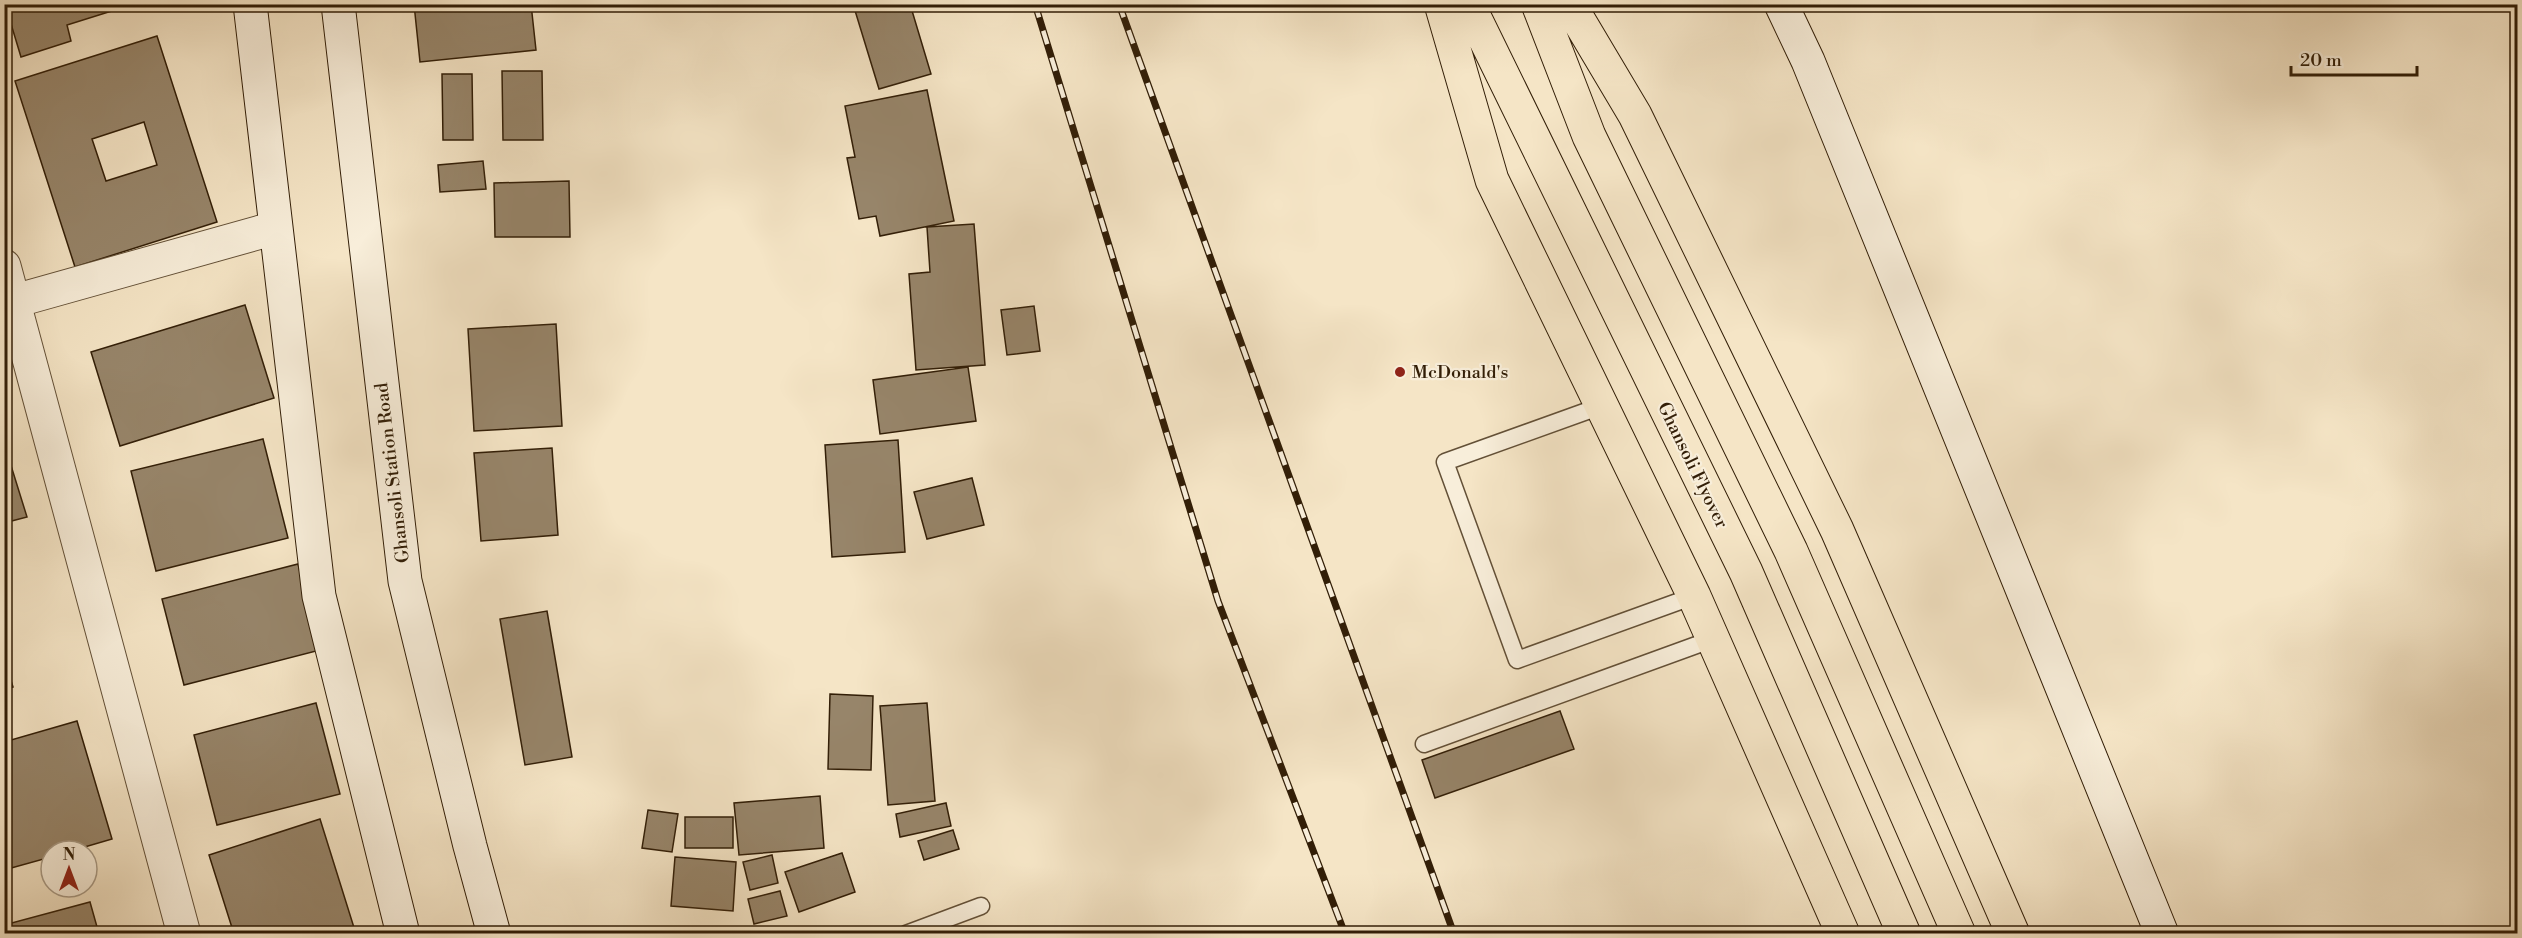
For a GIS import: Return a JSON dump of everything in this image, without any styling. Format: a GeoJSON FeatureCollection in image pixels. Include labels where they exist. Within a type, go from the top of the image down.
{"type":"FeatureCollection","features":[{"type":"Feature","properties":{"kind":"main road"},"geometry":{"type":"LineString","coordinates":[[1441,4],[1492,180],[1694,596],[1843,933]]}},
{"type":"Feature","properties":{"kind":"main road","name":"Ghansoli Flyover"},"geometry":{"type":"LineString","coordinates":[[1468,4],[1746,572],[1904,933]]}},
{"type":"Feature","properties":{"kind":"main road"},"geometry":{"type":"LineString","coordinates":[[1538,4],[1589,136],[1791,551],[1959,933]]}},
{"type":"Feature","properties":{"kind":"main road"},"geometry":{"type":"LineString","coordinates":[[1569,4],[1635,115],[1837,530],[2013,933]]}},
{"type":"Feature","properties":{"kind":"street"},"geometry":{"type":"LineString","coordinates":[[250,4],[319,596],[403,933]]}},
{"type":"Feature","properties":{"kind":"street","name":"Ghansoli Station Road"},"geometry":{"type":"LineString","coordinates":[[338,4],[405,581],[470,846],[494,933]]}},
{"type":"Feature","properties":{"kind":"street"},"geometry":{"type":"LineString","coordinates":[[1781,4],[1812,72],[2162,933]]}},
{"type":"Feature","properties":{"kind":"street"},"geometry":{"type":"LineString","coordinates":[[9,303],[275,228]]}},
{"type":"Feature","properties":{"kind":"street"},"geometry":{"type":"LineString","coordinates":[[4,266],[9,303],[184,933]]}},
{"type":"Feature","properties":{"kind":"lane"},"geometry":{"type":"LineString","coordinates":[[1601,406],[1445,462],[1517,660],[1694,596]]}},
{"type":"Feature","properties":{"kind":"lane"},"geometry":{"type":"LineString","coordinates":[[1424,744],[1713,639]]}},
{"type":"Feature","properties":{"kind":"lane"},"geometry":{"type":"LineString","coordinates":[[906,933],[981,906]]}},
{"type":"Feature","properties":{"kind":"building"},"geometry":{"type":"Polygon","coordinates":[[[5,4],[134,4],[67,25],[71,41],[21,57],[5,4]]]}},
{"type":"Feature","properties":{"kind":"building"},"geometry":{"type":"Polygon","coordinates":[[[414,4],[531,4],[536,50],[420,62],[414,4]]]}},
{"type":"Feature","properties":{"kind":"building"},"geometry":{"type":"Polygon","coordinates":[[[853,4],[910,4],[931,74],[879,89],[853,4]]]}},
{"type":"Feature","properties":{"kind":"building"},"geometry":{"type":"Polygon","coordinates":[[[157,36],[217,222],[75,267],[15,81],[157,36]],[[144,122],[92,139],[106,181],[157,165],[144,122]]]}},
{"type":"Feature","properties":{"kind":"building"},"geometry":{"type":"Polygon","coordinates":[[[502,71],[542,71],[543,140],[503,140],[502,71]]]}},
{"type":"Feature","properties":{"kind":"building"},"geometry":{"type":"Polygon","coordinates":[[[442,74],[472,74],[473,140],[443,140],[442,74]]]}},
{"type":"Feature","properties":{"kind":"building"},"geometry":{"type":"Polygon","coordinates":[[[927,90],[954,221],[880,236],[876,216],[859,219],[847,158],[855,157],[845,106],[927,90]]]}},
{"type":"Feature","properties":{"kind":"building"},"geometry":{"type":"Polygon","coordinates":[[[483,161],[486,189],[440,192],[438,165],[483,161]]]}},
{"type":"Feature","properties":{"kind":"building"},"geometry":{"type":"Polygon","coordinates":[[[569,181],[570,237],[495,237],[494,183],[569,181]]]}},
{"type":"Feature","properties":{"kind":"building"},"geometry":{"type":"Polygon","coordinates":[[[974,224],[985,365],[916,370],[909,274],[930,272],[927,227],[974,224]]]}},
{"type":"Feature","properties":{"kind":"building"},"geometry":{"type":"Polygon","coordinates":[[[245,305],[274,398],[120,446],[91,352],[245,305]]]}},
{"type":"Feature","properties":{"kind":"building"},"geometry":{"type":"Polygon","coordinates":[[[1034,306],[1040,351],[1007,355],[1001,310],[1034,306]]]}},
{"type":"Feature","properties":{"kind":"building"},"geometry":{"type":"Polygon","coordinates":[[[556,324],[562,426],[474,431],[468,329],[556,324]]]}},
{"type":"Feature","properties":{"kind":"building"},"geometry":{"type":"Polygon","coordinates":[[[968,367],[976,421],[880,434],[873,380],[968,367]]]}},
{"type":"Feature","properties":{"kind":"building"},"geometry":{"type":"Polygon","coordinates":[[[263,439],[288,538],[156,571],[131,471],[263,439]]]}},
{"type":"Feature","properties":{"kind":"building"},"geometry":{"type":"Polygon","coordinates":[[[898,440],[905,552],[832,557],[825,445],[898,440]]]}},
{"type":"Feature","properties":{"kind":"building"},"geometry":{"type":"Polygon","coordinates":[[[4,443],[27,517],[4,523],[4,443]]]}},
{"type":"Feature","properties":{"kind":"building"},"geometry":{"type":"Polygon","coordinates":[[[552,448],[558,535],[481,541],[474,453],[552,448]]]}},
{"type":"Feature","properties":{"kind":"building"},"geometry":{"type":"Polygon","coordinates":[[[972,478],[984,525],[927,539],[914,492],[972,478]]]}},
{"type":"Feature","properties":{"kind":"building"},"geometry":{"type":"Polygon","coordinates":[[[298,564],[320,650],[184,685],[162,599],[298,564]]]}},
{"type":"Feature","properties":{"kind":"building"},"geometry":{"type":"Polygon","coordinates":[[[547,611],[572,757],[525,765],[500,619],[547,611]]]}},
{"type":"Feature","properties":{"kind":"building"},"geometry":{"type":"Polygon","coordinates":[[[4,658],[13,687],[4,690],[4,658]]]}},
{"type":"Feature","properties":{"kind":"building"},"geometry":{"type":"Polygon","coordinates":[[[830,694],[873,696],[871,770],[828,769],[830,694]]]}},
{"type":"Feature","properties":{"kind":"building"},"geometry":{"type":"Polygon","coordinates":[[[316,703],[340,794],[217,825],[194,735],[316,703]]]}},
{"type":"Feature","properties":{"kind":"building"},"geometry":{"type":"Polygon","coordinates":[[[927,703],[935,801],[888,805],[880,706],[927,703]]]}},
{"type":"Feature","properties":{"kind":"building"},"geometry":{"type":"Polygon","coordinates":[[[1560,711],[1574,749],[1435,798],[1422,760],[1560,711]]]}},
{"type":"Feature","properties":{"kind":"building"},"geometry":{"type":"Polygon","coordinates":[[[77,721],[112,839],[99,843],[99,839],[39,839],[39,860],[4,870],[4,742],[77,721]]]}},
{"type":"Feature","properties":{"kind":"building"},"geometry":{"type":"Polygon","coordinates":[[[820,796],[824,848],[739,855],[734,803],[820,796]]]}},
{"type":"Feature","properties":{"kind":"building"},"geometry":{"type":"Polygon","coordinates":[[[946,803],[951,826],[900,837],[896,814],[946,803]]]}},
{"type":"Feature","properties":{"kind":"building"},"geometry":{"type":"Polygon","coordinates":[[[648,810],[678,814],[672,852],[642,848],[648,810]]]}},
{"type":"Feature","properties":{"kind":"building"},"geometry":{"type":"Polygon","coordinates":[[[685,817],[733,817],[733,848],[685,848],[685,817]]]}},
{"type":"Feature","properties":{"kind":"building"},"geometry":{"type":"Polygon","coordinates":[[[320,819],[356,934],[234,934],[209,855],[320,819]]]}},
{"type":"Feature","properties":{"kind":"building"},"geometry":{"type":"Polygon","coordinates":[[[953,830],[959,849],[924,860],[918,841],[953,830]]]}},
{"type":"Feature","properties":{"kind":"building"},"geometry":{"type":"Polygon","coordinates":[[[842,853],[855,892],[799,912],[785,872],[842,853]]]}},
{"type":"Feature","properties":{"kind":"building"},"geometry":{"type":"Polygon","coordinates":[[[772,855],[778,883],[750,890],[743,862],[772,855]]]}},
{"type":"Feature","properties":{"kind":"building"},"geometry":{"type":"Polygon","coordinates":[[[675,857],[736,862],[733,911],[671,906],[675,857]]]}},
{"type":"Feature","properties":{"kind":"building"},"geometry":{"type":"Polygon","coordinates":[[[780,891],[787,916],[754,924],[748,899],[780,891]]]}},
{"type":"Feature","properties":{"kind":"building"},"geometry":{"type":"Polygon","coordinates":[[[90,902],[99,934],[4,934],[4,925],[90,902]]]}},
{"type":"Feature","properties":{"kind":"railway"},"geometry":{"type":"LineString","coordinates":[[1035,4],[1218,601],[1345,934]]}},
{"type":"Feature","properties":{"kind":"railway"},"geometry":{"type":"LineString","coordinates":[[1119,4],[1454,934]]}},
{"type":"Feature","properties":{"kind":"place","name":"McDonald's"},"geometry":{"type":"Point","coordinates":[1400,372]}}]}
